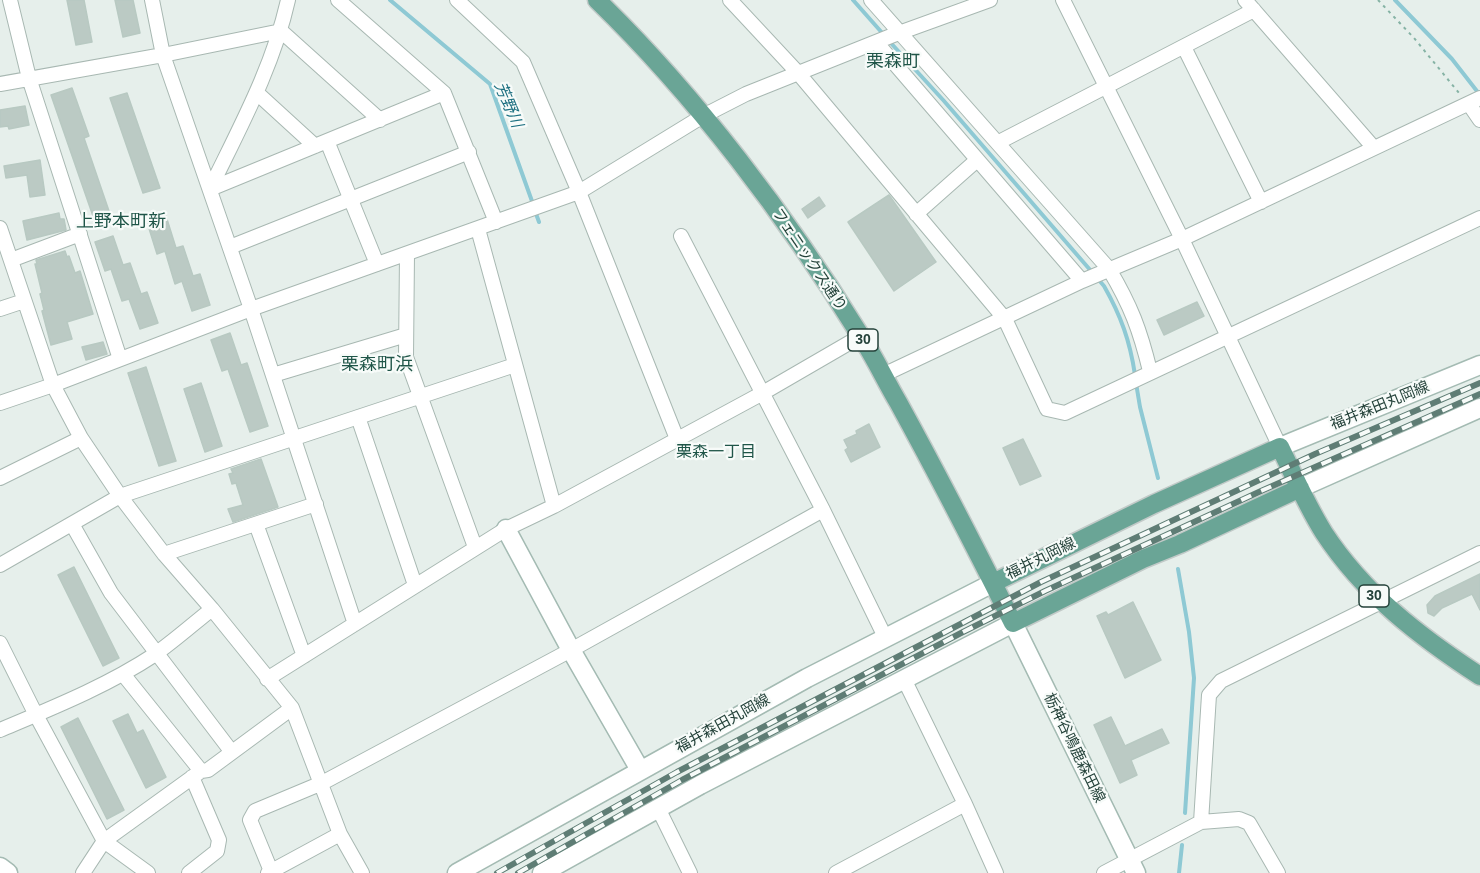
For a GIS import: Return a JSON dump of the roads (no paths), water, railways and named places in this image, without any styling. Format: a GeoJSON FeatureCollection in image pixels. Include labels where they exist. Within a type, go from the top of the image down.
{"type":"FeatureCollection","features":[{"type":"Feature","properties":{"kind":"main road","name":"フェニックス通り"},"geometry":{"type":"LineString","coordinates":[[597,0],[629,31],[703,116],[769,200],[861,336],[937,472],[993,583]]}},
{"type":"Feature","properties":{"kind":"main road","name":"福井森田丸岡線"},"geometry":{"type":"LineString","coordinates":[[1280,447],[1480,365]]}},
{"type":"Feature","properties":{"kind":"main road"},"geometry":{"type":"LineString","coordinates":[[542,873],[658,808],[1013,623],[1143,559],[1480,408]]}},
{"type":"Feature","properties":{"kind":"main road","name":"30"},"geometry":{"type":"LineString","coordinates":[[1280,447],[1332,545],[1362,584],[1380,602],[1438,649],[1480,676]]}},
{"type":"Feature","properties":{"kind":"main road","name":"福井丸岡線"},"geometry":{"type":"LineString","coordinates":[[1013,623],[993,583],[1102,529],[1280,447]]}},
{"type":"Feature","properties":{"kind":"main road"},"geometry":{"type":"LineString","coordinates":[[506,529],[571,650],[640,770]]}},
{"type":"Feature","properties":{"kind":"main road","name":"福井森田丸岡線"},"geometry":{"type":"LineString","coordinates":[[457,873],[807,678],[993,583]]}},
{"type":"Feature","properties":{"kind":"main road","name":"栃神谷鳴鹿森田線"},"geometry":{"type":"LineString","coordinates":[[1013,623],[1132,866]]}},
{"type":"Feature","properties":{"kind":"main road"},"geometry":{"type":"LineString","coordinates":[[0,867],[8,873]]}},
{"type":"Feature","properties":{"kind":"street"},"geometry":{"type":"LineString","coordinates":[[10,0],[29,78],[120,359]]}},
{"type":"Feature","properties":{"kind":"street"},"geometry":{"type":"LineString","coordinates":[[152,0],[163,55],[252,309],[355,624]]}},
{"type":"Feature","properties":{"kind":"street"},"geometry":{"type":"LineString","coordinates":[[210,189],[257,93],[281,31],[288,0]]}},
{"type":"Feature","properties":{"kind":"street"},"geometry":{"type":"LineString","coordinates":[[338,0],[444,93],[496,222]]}},
{"type":"Feature","properties":{"kind":"street"},"geometry":{"type":"LineString","coordinates":[[457,0],[523,62],[579,192],[677,439]]}},
{"type":"Feature","properties":{"kind":"street"},"geometry":{"type":"LineString","coordinates":[[730,0],[799,74],[1005,319],[1047,409],[1065,413],[1150,371],[1480,218]]}},
{"type":"Feature","properties":{"kind":"street"},"geometry":{"type":"LineString","coordinates":[[871,0],[1109,269],[1126,298],[1140,331],[1150,371]]}},
{"type":"Feature","properties":{"kind":"street"},"geometry":{"type":"LineString","coordinates":[[0,403],[252,309],[579,192],[703,116],[746,94],[898,33],[990,0]]}},
{"type":"Feature","properties":{"kind":"street"},"geometry":{"type":"LineString","coordinates":[[1063,0],[1182,239],[1280,447]]}},
{"type":"Feature","properties":{"kind":"street"},"geometry":{"type":"LineString","coordinates":[[999,142],[1184,47],[1250,5],[1374,148]]}},
{"type":"Feature","properties":{"kind":"street"},"geometry":{"type":"LineString","coordinates":[[0,84],[281,31]]}},
{"type":"Feature","properties":{"kind":"street"},"geometry":{"type":"LineString","coordinates":[[281,31],[380,120]]}},
{"type":"Feature","properties":{"kind":"street"},"geometry":{"type":"LineString","coordinates":[[876,42],[1082,281]]}},
{"type":"Feature","properties":{"kind":"street"},"geometry":{"type":"LineString","coordinates":[[1184,47],[1261,202]]}},
{"type":"Feature","properties":{"kind":"street"},"geometry":{"type":"LineString","coordinates":[[257,93],[321,143],[350,198],[377,264]]}},
{"type":"Feature","properties":{"kind":"street"},"geometry":{"type":"LineString","coordinates":[[210,189],[444,93]]}},
{"type":"Feature","properties":{"kind":"street"},"geometry":{"type":"LineString","coordinates":[[883,375],[1082,281],[1182,239],[1474,101],[1480,120]]}},
{"type":"Feature","properties":{"kind":"street"},"geometry":{"type":"LineString","coordinates":[[230,247],[469,152]]}},
{"type":"Feature","properties":{"kind":"street"},"geometry":{"type":"LineString","coordinates":[[916,214],[977,160]]}},
{"type":"Feature","properties":{"kind":"street"},"geometry":{"type":"LineString","coordinates":[[0,228],[53,385],[81,438],[164,555],[212,609],[292,708],[340,834],[362,873]]}},
{"type":"Feature","properties":{"kind":"street"},"geometry":{"type":"LineString","coordinates":[[478,229],[554,506]]}},
{"type":"Feature","properties":{"kind":"street"},"geometry":{"type":"LineString","coordinates":[[11,260],[80,234]]}},
{"type":"Feature","properties":{"kind":"street"},"geometry":{"type":"LineString","coordinates":[[681,236],[823,510],[885,637]]}},
{"type":"Feature","properties":{"kind":"street"},"geometry":{"type":"LineString","coordinates":[[407,254],[406,357],[475,547]]}},
{"type":"Feature","properties":{"kind":"street"},"geometry":{"type":"LineString","coordinates":[[0,309],[24,301]]}},
{"type":"Feature","properties":{"kind":"street"},"geometry":{"type":"LineString","coordinates":[[273,375],[406,335]]}},
{"type":"Feature","properties":{"kind":"street"},"geometry":{"type":"LineString","coordinates":[[267,679],[506,529],[554,506],[761,394],[861,336]]}},
{"type":"Feature","properties":{"kind":"street"},"geometry":{"type":"LineString","coordinates":[[0,565],[120,496],[515,365]]}},
{"type":"Feature","properties":{"kind":"street"},"geometry":{"type":"LineString","coordinates":[[358,417],[415,585]]}},
{"type":"Feature","properties":{"kind":"street"},"geometry":{"type":"LineString","coordinates":[[0,478],[81,438]]}},
{"type":"Feature","properties":{"kind":"street"},"geometry":{"type":"LineString","coordinates":[[164,555],[316,504]]}},
{"type":"Feature","properties":{"kind":"street"},"geometry":{"type":"LineString","coordinates":[[340,834],[269,872],[250,820],[255,811],[322,783],[571,650],[823,510]]}},
{"type":"Feature","properties":{"kind":"street"},"geometry":{"type":"LineString","coordinates":[[72,524],[111,592],[231,751]]}},
{"type":"Feature","properties":{"kind":"street"},"geometry":{"type":"LineString","coordinates":[[256,524],[304,656]]}},
{"type":"Feature","properties":{"kind":"street"},"geometry":{"type":"LineString","coordinates":[[1201,822],[1209,694],[1221,681],[1480,553]]}},
{"type":"Feature","properties":{"kind":"street"},"geometry":{"type":"LineString","coordinates":[[0,730],[123,674],[156,654],[212,609]]}},
{"type":"Feature","properties":{"kind":"street"},"geometry":{"type":"LineString","coordinates":[[0,644],[104,842],[148,873]]}},
{"type":"Feature","properties":{"kind":"street"},"geometry":{"type":"LineString","coordinates":[[123,674],[196,774],[219,840],[217,851],[189,873]]}},
{"type":"Feature","properties":{"kind":"street"},"geometry":{"type":"LineString","coordinates":[[904,679],[996,873]]}},
{"type":"Feature","properties":{"kind":"street"},"geometry":{"type":"LineString","coordinates":[[83,873],[104,842],[196,774],[208,770],[292,708]]}},
{"type":"Feature","properties":{"kind":"street"},"geometry":{"type":"LineString","coordinates":[[836,873],[965,804]]}},
{"type":"Feature","properties":{"kind":"street"},"geometry":{"type":"LineString","coordinates":[[658,808],[690,873]]}},
{"type":"Feature","properties":{"kind":"street"},"geometry":{"type":"LineString","coordinates":[[1104,873],[1132,866],[1201,822],[1239,819],[1249,823],[1278,873]]}},
{"type":"Feature","properties":{"kind":"waterway","name":"芳野川"},"geometry":{"type":"LineString","coordinates":[[390,0],[490,84],[533,204]]}},
{"type":"Feature","properties":{"kind":"waterway"},"geometry":{"type":"LineString","coordinates":[[853,0],[884,35]]}},
{"type":"Feature","properties":{"kind":"waterway"},"geometry":{"type":"LineString","coordinates":[[1395,0],[1452,59],[1480,95]]}},
{"type":"Feature","properties":{"kind":"waterway"},"geometry":{"type":"LineString","coordinates":[[889,41],[1104,286],[1124,329],[1135,375]]}},
{"type":"Feature","properties":{"kind":"waterway","name":"芳野川"},"geometry":{"type":"LineString","coordinates":[[535,211],[539,222]]}},
{"type":"Feature","properties":{"kind":"waterway"},"geometry":{"type":"LineString","coordinates":[[1136,383],[1158,478]]}},
{"type":"Feature","properties":{"kind":"waterway"},"geometry":{"type":"LineString","coordinates":[[1178,569],[1194,678],[1185,813]]}},
{"type":"Feature","properties":{"kind":"waterway"},"geometry":{"type":"LineString","coordinates":[[1179,873],[1182,845]]}},
{"type":"Feature","properties":{"kind":"railway"},"geometry":{"type":"LineString","coordinates":[[497,873],[677,772],[1041,582],[1315,454],[1480,383]]}},
{"type":"Feature","properties":{"kind":"railway"},"geometry":{"type":"LineString","coordinates":[[518,873],[682,780],[1045,591],[1261,491],[1480,394]]}},
{"type":"Feature","properties":{"kind":"district","name":"栗森町"},"geometry":{"type":"Point","coordinates":[893,62]}},
{"type":"Feature","properties":{"kind":"district","name":"上野本町新"},"geometry":{"type":"Point","coordinates":[121,222]}},
{"type":"Feature","properties":{"kind":"district","name":"栗森町浜"},"geometry":{"type":"Point","coordinates":[377,365]}},
{"type":"Feature","properties":{"kind":"district","name":"栗森一丁目"},"geometry":{"type":"Point","coordinates":[716,453]}}]}
